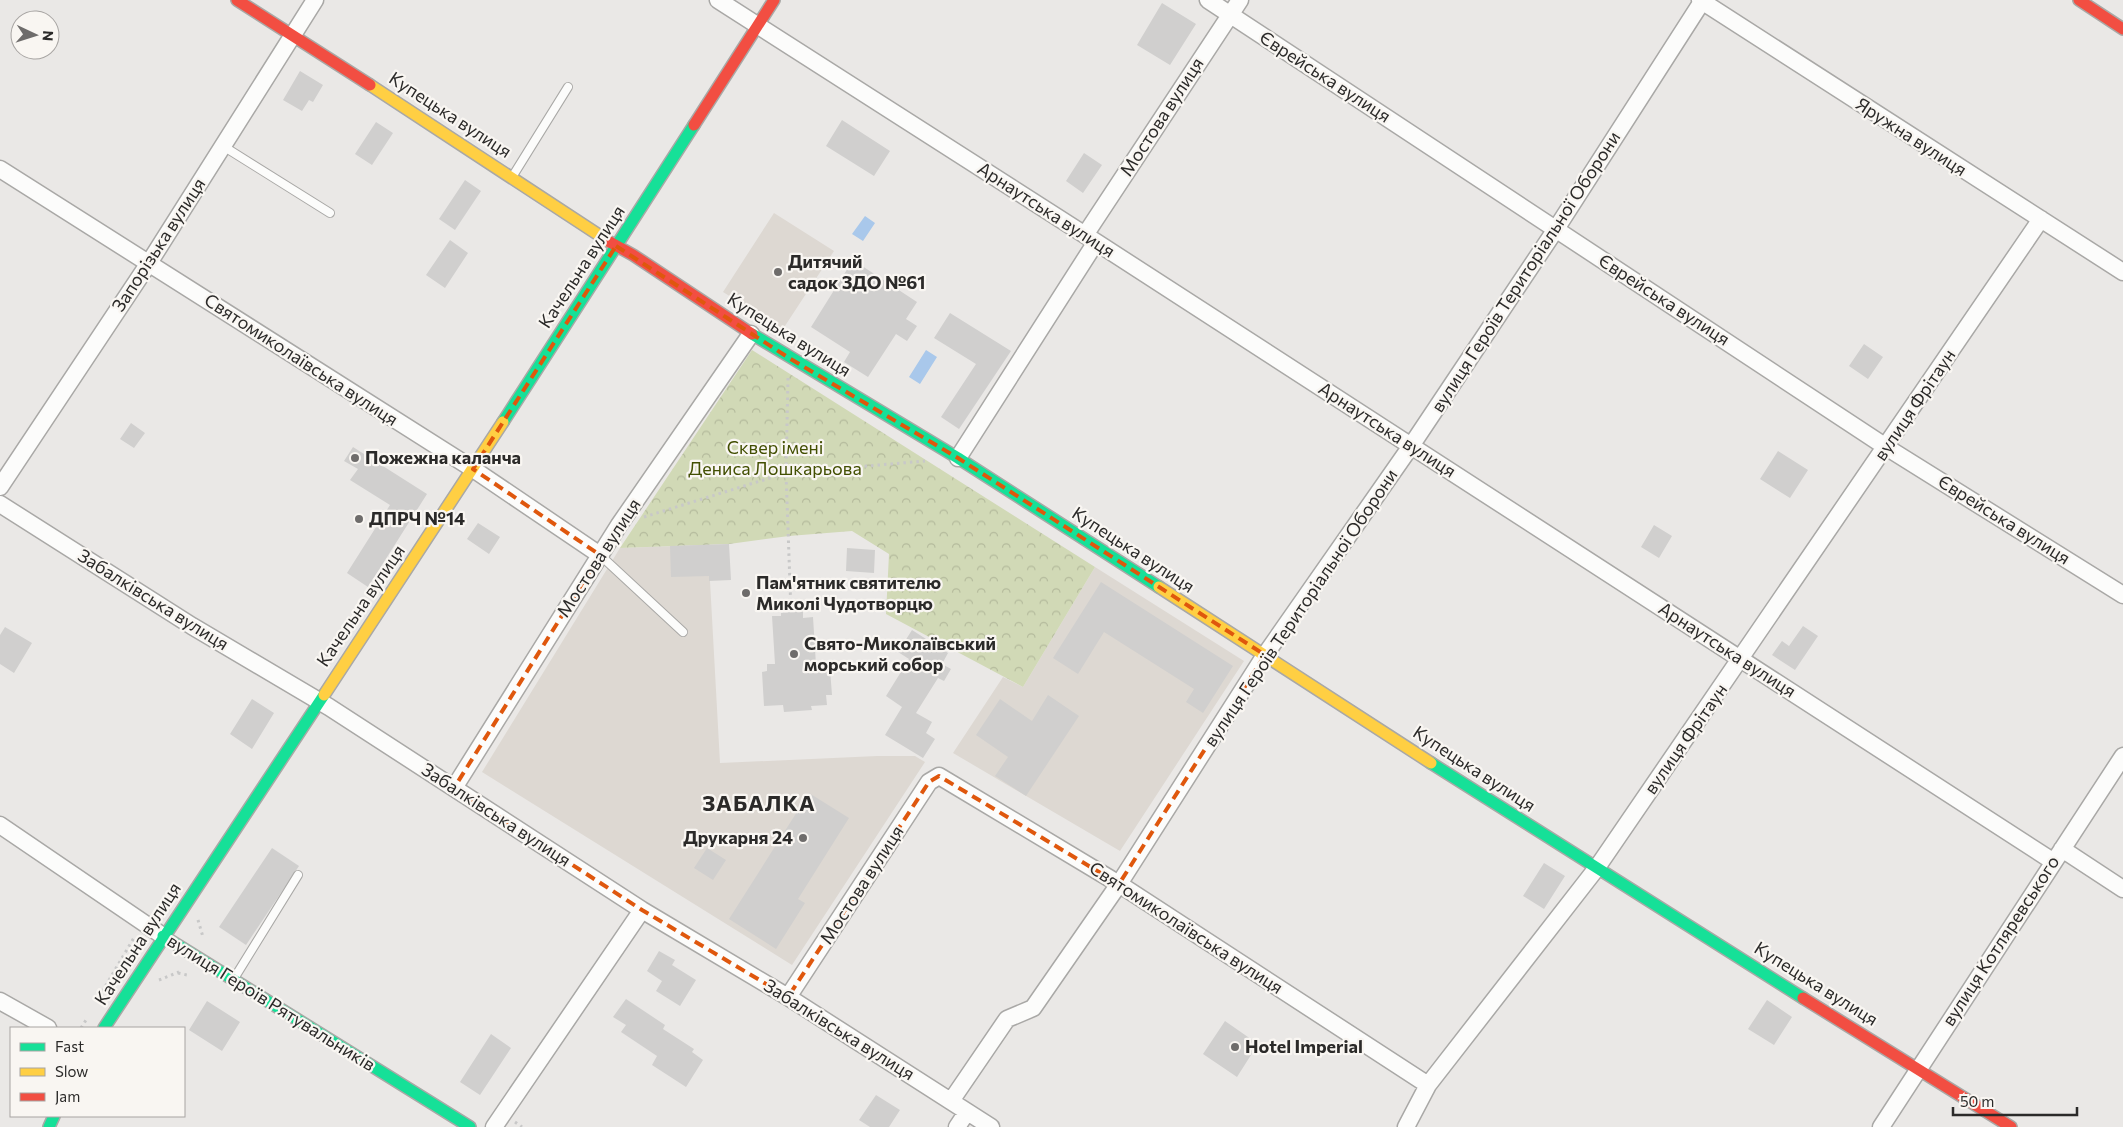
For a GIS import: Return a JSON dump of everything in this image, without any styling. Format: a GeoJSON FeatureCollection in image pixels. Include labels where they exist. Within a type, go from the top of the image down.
{"type":"FeatureCollection","features":[{"type":"Feature","properties":{"kind":"street","name":"Купецька вулиця"},"geometry":{"type":"LineString","coordinates":[[238,0],[751,334],[958,458],[1596,869],[1918,1067],[2011,1127]]}},
{"type":"Feature","properties":{"kind":"street","name":"Запорізька вулиця"},"geometry":{"type":"LineString","coordinates":[[0,487],[149,263],[315,0]]}},
{"type":"Feature","properties":{"kind":"street","name":"Арнаутська вулиця"},"geometry":{"type":"LineString","coordinates":[[718,0],[1741,659],[2058,855],[2123,888]]}},
{"type":"Feature","properties":{"kind":"street","name":"Качельна вулиця"},"geometry":{"type":"LineString","coordinates":[[105,1027],[472,469],[774,0]]}},
{"type":"Feature","properties":{"kind":"street","name":"Єврейська вулиця"},"geometry":{"type":"LineString","coordinates":[[1208,0],[1886,447],[2123,595]]}},
{"type":"Feature","properties":{"kind":"street","name":"Мостова вулиця"},"geometry":{"type":"LineString","coordinates":[[958,458],[1090,238],[1240,0]]}},
{"type":"Feature","properties":{"kind":"street"},"geometry":{"type":"LineString","coordinates":[[2079,0],[2123,28]]}},
{"type":"Feature","properties":{"kind":"street","name":"Яружна вулиця"},"geometry":{"type":"LineString","coordinates":[[1702,1],[2123,272]]}},
{"type":"Feature","properties":{"kind":"street","name":"вулиця Героїв Територіальної Оборони"},"geometry":{"type":"LineString","coordinates":[[951,1101],[1008,1019],[1033,1008],[1120,884],[1265,655],[1411,446],[1556,229],[1702,1]]}},
{"type":"Feature","properties":{"kind":"street","name":"Святомиколаївська вулиця"},"geometry":{"type":"LineString","coordinates":[[0,169],[472,469],[600,554]]}},
{"type":"Feature","properties":{"kind":"street","name":"вулиця Фрітаун"},"geometry":{"type":"LineString","coordinates":[[1406,1127],[1428,1085],[1596,869],[2041,219]]}},
{"type":"Feature","properties":{"kind":"street","name":"Мостова вулиця"},"geometry":{"type":"LineString","coordinates":[[454,788],[600,554],[751,334]]}},
{"type":"Feature","properties":{"kind":"street","name":"Забалківська вулиця"},"geometry":{"type":"LineString","coordinates":[[0,504],[192,626],[318,701],[642,910],[788,997],[991,1127]]}},
{"type":"Feature","properties":{"kind":"street","name":"вулиця Котляревського"},"geometry":{"type":"LineString","coordinates":[[1880,1127],[2123,756]]}},
{"type":"Feature","properties":{"kind":"street","name":"Мостова вулиця"},"geometry":{"type":"LineString","coordinates":[[788,997],[929,782],[939,776]]}},
{"type":"Feature","properties":{"kind":"street","name":"Святомиколаївська вулиця"},"geometry":{"type":"LineString","coordinates":[[939,776],[1120,884],[1428,1085]]}},
{"type":"Feature","properties":{"kind":"street","name":"вулиця Героїв Рятувальників"},"geometry":{"type":"LineString","coordinates":[[0,825],[191,954],[470,1127]]}},
{"type":"Feature","properties":{"kind":"street"},"geometry":{"type":"LineString","coordinates":[[494,1127],[642,910]]}},
{"type":"Feature","properties":{"kind":"street"},"geometry":{"type":"LineString","coordinates":[[0,1001],[46,1027]]}},
{"type":"Feature","properties":{"kind":"street"},"geometry":{"type":"LineString","coordinates":[[957,1127],[967,1112]]}},
{"type":"Feature","properties":{"kind":"lane"},"geometry":{"type":"LineString","coordinates":[[512,177],[568,87]]}},
{"type":"Feature","properties":{"kind":"lane"},"geometry":{"type":"LineString","coordinates":[[223,146],[330,213]]}},
{"type":"Feature","properties":{"kind":"lane"},"geometry":{"type":"LineString","coordinates":[[600,554],[683,632]]}},
{"type":"Feature","properties":{"kind":"lane"},"geometry":{"type":"LineString","coordinates":[[233,980],[298,875]]}},
{"type":"Feature","properties":{"kind":"path"},"geometry":{"type":"LineString","coordinates":[[789,358],[786,473],[792,612]]}},
{"type":"Feature","properties":{"kind":"path"},"geometry":{"type":"LineString","coordinates":[[619,525],[786,473],[930,460]]}},
{"type":"Feature","properties":{"kind":"path"},"geometry":{"type":"LineString","coordinates":[[95,1004],[143,922]]}},
{"type":"Feature","properties":{"kind":"path"},"geometry":{"type":"LineString","coordinates":[[156,983],[160,978],[178,973],[191,954]]}},
{"type":"Feature","properties":{"kind":"path"},"geometry":{"type":"LineString","coordinates":[[82,1027],[90,1012]]}},
{"type":"Feature","properties":{"kind":"highlighted area"},"geometry":{"type":"Polygon","coordinates":[[[616,246],[789,358],[958,458],[1265,655],[1119,884],[939,776],[929,782],[788,997],[642,910],[454,788],[600,555],[473,469],[616,246]]]}},
{"type":"Feature","properties":{"kind":"shaded area","name":"Дитячий садок ЗДО №61"},"geometry":{"type":"Polygon","coordinates":[[[774,213],[834,251],[783,329],[723,292],[774,213]]]}},
{"type":"Feature","properties":{"kind":"shaded area"},"geometry":{"type":"Polygon","coordinates":[[[708,545],[720,763],[877,756],[915,756],[925,762],[792,965],[482,772],[620,548],[708,545]]]}},
{"type":"Feature","properties":{"kind":"shaded area"},"geometry":{"type":"Polygon","coordinates":[[[1095,567],[1244,661],[1120,851],[953,753],[1003,677],[1023,687],[1095,567]]]}},
{"type":"Feature","properties":{"kind":"green space","name":"Сквер імені Дениса Лошкарьова"},"geometry":{"type":"Polygon","coordinates":[[[752,350],[1095,567],[1023,687],[886,614],[889,554],[852,531],[789,536],[729,544],[620,548],[752,350]]]}},
{"type":"Feature","properties":{"kind":"water"},"geometry":{"type":"Polygon","coordinates":[[[865,216],[875,223],[863,241],[852,234],[865,216]]]}},
{"type":"Feature","properties":{"kind":"water"},"geometry":{"type":"Polygon","coordinates":[[[926,350],[937,357],[920,384],[909,377],[926,350]]]}},
{"type":"Feature","properties":{"kind":"building"},"geometry":{"type":"Polygon","coordinates":[[[1162,3],[1196,24],[1170,65],[1137,45],[1162,3]]]}},
{"type":"Feature","properties":{"kind":"building"},"geometry":{"type":"Polygon","coordinates":[[[300,71],[323,85],[313,102],[309,100],[302,111],[283,100],[300,71]]]}},
{"type":"Feature","properties":{"kind":"building"},"geometry":{"type":"Polygon","coordinates":[[[842,120],[890,151],[874,176],[826,146],[842,120]]]}},
{"type":"Feature","properties":{"kind":"building"},"geometry":{"type":"Polygon","coordinates":[[[376,122],[393,133],[372,165],[355,154],[376,122]]]}},
{"type":"Feature","properties":{"kind":"building"},"geometry":{"type":"Polygon","coordinates":[[[1084,153],[1102,165],[1083,193],[1066,181],[1084,153]]]}},
{"type":"Feature","properties":{"kind":"building"},"geometry":{"type":"Polygon","coordinates":[[[465,180],[481,191],[455,230],[439,219],[465,180]]]}},
{"type":"Feature","properties":{"kind":"building"},"geometry":{"type":"Polygon","coordinates":[[[450,240],[468,253],[445,288],[426,275],[450,240]]]}},
{"type":"Feature","properties":{"kind":"building"},"geometry":{"type":"Polygon","coordinates":[[[853,260],[917,302],[906,319],[917,326],[907,341],[896,334],[868,377],[844,362],[850,352],[811,327],[853,260]]]}},
{"type":"Feature","properties":{"kind":"building"},"geometry":{"type":"Polygon","coordinates":[[[950,313],[1011,351],[959,429],[941,417],[976,364],[934,338],[950,313]]]}},
{"type":"Feature","properties":{"kind":"building"},"geometry":{"type":"Polygon","coordinates":[[[1864,344],[1883,357],[1868,379],[1849,366],[1864,344]]]}},
{"type":"Feature","properties":{"kind":"building"},"geometry":{"type":"Polygon","coordinates":[[[131,423],[145,433],[134,448],[120,439],[131,423]]]}},
{"type":"Feature","properties":{"kind":"building"},"geometry":{"type":"Polygon","coordinates":[[[353,447],[427,494],[368,587],[347,573],[390,505],[350,480],[358,469],[344,461],[353,447]]]}},
{"type":"Feature","properties":{"kind":"building"},"geometry":{"type":"Polygon","coordinates":[[[1778,451],[1808,470],[1790,498],[1760,479],[1778,451]]]}},
{"type":"Feature","properties":{"kind":"building"},"geometry":{"type":"Polygon","coordinates":[[[478,523],[500,537],[489,554],[467,539],[478,523]]]}},
{"type":"Feature","properties":{"kind":"building"},"geometry":{"type":"Polygon","coordinates":[[[1654,525],[1672,536],[1659,558],[1641,547],[1654,525]]]}},
{"type":"Feature","properties":{"kind":"building"},"geometry":{"type":"Polygon","coordinates":[[[729,544],[731,580],[709,581],[709,576],[671,577],[670,546],[729,544]]]}},
{"type":"Feature","properties":{"kind":"building"},"geometry":{"type":"Polygon","coordinates":[[[847,548],[875,550],[874,573],[846,571],[847,548]]]}},
{"type":"Feature","properties":{"kind":"building"},"geometry":{"type":"Polygon","coordinates":[[[1101,582],[1233,666],[1203,713],[1186,702],[1194,689],[1104,632],[1078,674],[1053,658],[1101,582]]]}},
{"type":"Feature","properties":{"kind":"building","name":"Свято-Миколаївський морський собор"},"geometry":{"type":"Polygon","coordinates":[[[803,611],[803,618],[813,617],[816,665],[825,664],[825,670],[830,669],[832,695],[826,695],[827,705],[811,706],[812,710],[784,712],[783,705],[764,706],[762,672],[767,671],[767,664],[775,664],[772,616],[781,616],[781,613],[803,611]]]}},
{"type":"Feature","properties":{"kind":"building"},"geometry":{"type":"Polygon","coordinates":[[[1803,626],[1818,636],[1795,670],[1772,655],[1782,641],[1789,646],[1803,626]]]}},
{"type":"Feature","properties":{"kind":"building"},"geometry":{"type":"Polygon","coordinates":[[[5,627],[32,643],[14,673],[0,664],[0,635],[5,627]]]}},
{"type":"Feature","properties":{"kind":"building"},"geometry":{"type":"Polygon","coordinates":[[[912,630],[948,653],[942,664],[951,669],[944,681],[938,678],[916,713],[932,722],[926,733],[935,739],[923,758],[885,735],[902,707],[886,696],[909,659],[898,652],[912,630]]]}},
{"type":"Feature","properties":{"kind":"building"},"geometry":{"type":"Polygon","coordinates":[[[1048,695],[1079,716],[1026,796],[995,776],[1008,757],[976,735],[1000,699],[1032,721],[1048,695]]]}},
{"type":"Feature","properties":{"kind":"building"},"geometry":{"type":"Polygon","coordinates":[[[252,699],[274,713],[252,749],[230,734],[252,699]]]}},
{"type":"Feature","properties":{"kind":"building"},"geometry":{"type":"Polygon","coordinates":[[[809,793],[849,818],[798,899],[805,903],[776,949],[729,919],[809,793]]]}},
{"type":"Feature","properties":{"kind":"building"},"geometry":{"type":"Polygon","coordinates":[[[272,848],[299,866],[246,945],[219,927],[272,848]]]}},
{"type":"Feature","properties":{"kind":"building"},"geometry":{"type":"Polygon","coordinates":[[[707,848],[726,860],[713,880],[694,868],[707,848]]]}},
{"type":"Feature","properties":{"kind":"building"},"geometry":{"type":"Polygon","coordinates":[[[1544,863],[1565,876],[1544,909],[1523,896],[1544,863]]]}},
{"type":"Feature","properties":{"kind":"building"},"geometry":{"type":"Polygon","coordinates":[[[659,951],[675,960],[672,965],[696,980],[680,1006],[656,991],[662,981],[647,971],[659,951]]]}},
{"type":"Feature","properties":{"kind":"building"},"geometry":{"type":"Polygon","coordinates":[[[626,999],[665,1025],[663,1029],[694,1049],[692,1052],[703,1060],[686,1087],[652,1065],[657,1056],[621,1032],[626,1025],[613,1017],[626,999]]]}},
{"type":"Feature","properties":{"kind":"building"},"geometry":{"type":"Polygon","coordinates":[[[1767,1000],[1792,1017],[1774,1045],[1748,1029],[1767,1000]]]}},
{"type":"Feature","properties":{"kind":"building"},"geometry":{"type":"Polygon","coordinates":[[[207,1001],[240,1022],[222,1051],[189,1030],[207,1001]]]}},
{"type":"Feature","properties":{"kind":"building"},"geometry":{"type":"Polygon","coordinates":[[[1225,1021],[1258,1044],[1237,1077],[1203,1054],[1225,1021]]]}},
{"type":"Feature","properties":{"kind":"building"},"geometry":{"type":"Polygon","coordinates":[[[491,1034],[511,1048],[480,1095],[460,1082],[491,1034]]]}},
{"type":"Feature","properties":{"kind":"building"},"geometry":{"type":"Polygon","coordinates":[[[876,1095],[900,1110],[889,1127],[870,1127],[859,1120],[876,1095]]]}},
{"type":"Feature","properties":{"kind":"traffic: fast"},"geometry":{"type":"LineString","coordinates":[[503,422],[694,125]]}},
{"type":"Feature","properties":{"kind":"traffic: fast"},"geometry":{"type":"LineString","coordinates":[[752,334],[958,458],[1159,587]]}},
{"type":"Feature","properties":{"kind":"traffic: fast"},"geometry":{"type":"LineString","coordinates":[[105,1027],[324,695]]}},
{"type":"Feature","properties":{"kind":"traffic: fast"},"geometry":{"type":"LineString","coordinates":[[1431,763],[1803,998]]}},
{"type":"Feature","properties":{"kind":"traffic: fast"},"geometry":{"type":"LineString","coordinates":[[163,936],[470,1127]]}},
{"type":"Feature","properties":{"kind":"traffic: fast"},"geometry":{"type":"LineString","coordinates":[[49,1127],[54,1117]]}},
{"type":"Feature","properties":{"kind":"traffic: slow"},"geometry":{"type":"LineString","coordinates":[[370,85],[608,241]]}},
{"type":"Feature","properties":{"kind":"traffic: slow"},"geometry":{"type":"LineString","coordinates":[[324,695],[503,422]]}},
{"type":"Feature","properties":{"kind":"traffic: slow"},"geometry":{"type":"LineString","coordinates":[[1159,587],[1431,763]]}},
{"type":"Feature","properties":{"kind":"traffic: jam"},"geometry":{"type":"LineString","coordinates":[[237,0],[370,85]]}},
{"type":"Feature","properties":{"kind":"traffic: jam"},"geometry":{"type":"LineString","coordinates":[[694,125],[774,0]]}},
{"type":"Feature","properties":{"kind":"traffic: jam"},"geometry":{"type":"LineString","coordinates":[[2079,0],[2123,29]]}},
{"type":"Feature","properties":{"kind":"traffic: jam"},"geometry":{"type":"LineString","coordinates":[[608,241],[633,255],[752,334]]}},
{"type":"Feature","properties":{"kind":"traffic: jam"},"geometry":{"type":"LineString","coordinates":[[1803,998],[2011,1127]]}},
{"type":"Feature","properties":{"kind":"place","name":"Дитячий садок ЗДО №61"},"geometry":{"type":"Point","coordinates":[778,272]}},
{"type":"Feature","properties":{"kind":"place","name":"Пожежна каланча"},"geometry":{"type":"Point","coordinates":[355,458]}},
{"type":"Feature","properties":{"kind":"place","name":"ДПРЧ №14"},"geometry":{"type":"Point","coordinates":[359,519]}},
{"type":"Feature","properties":{"kind":"place","name":"Пам'ятник святителю Миколі Чудотворцю"},"geometry":{"type":"Point","coordinates":[746,593]}},
{"type":"Feature","properties":{"kind":"place","name":"Свято-Миколаївський морський собор"},"geometry":{"type":"Point","coordinates":[794,654]}},
{"type":"Feature","properties":{"kind":"place","name":"Друкарня 24"},"geometry":{"type":"Point","coordinates":[803,838]}},
{"type":"Feature","properties":{"kind":"place","name":"Hotel Imperial"},"geometry":{"type":"Point","coordinates":[1235,1047]}},
{"type":"Feature","properties":{"kind":"district","name":"ЗАБАЛКА"},"geometry":{"type":"Point","coordinates":[759,803]}}]}
